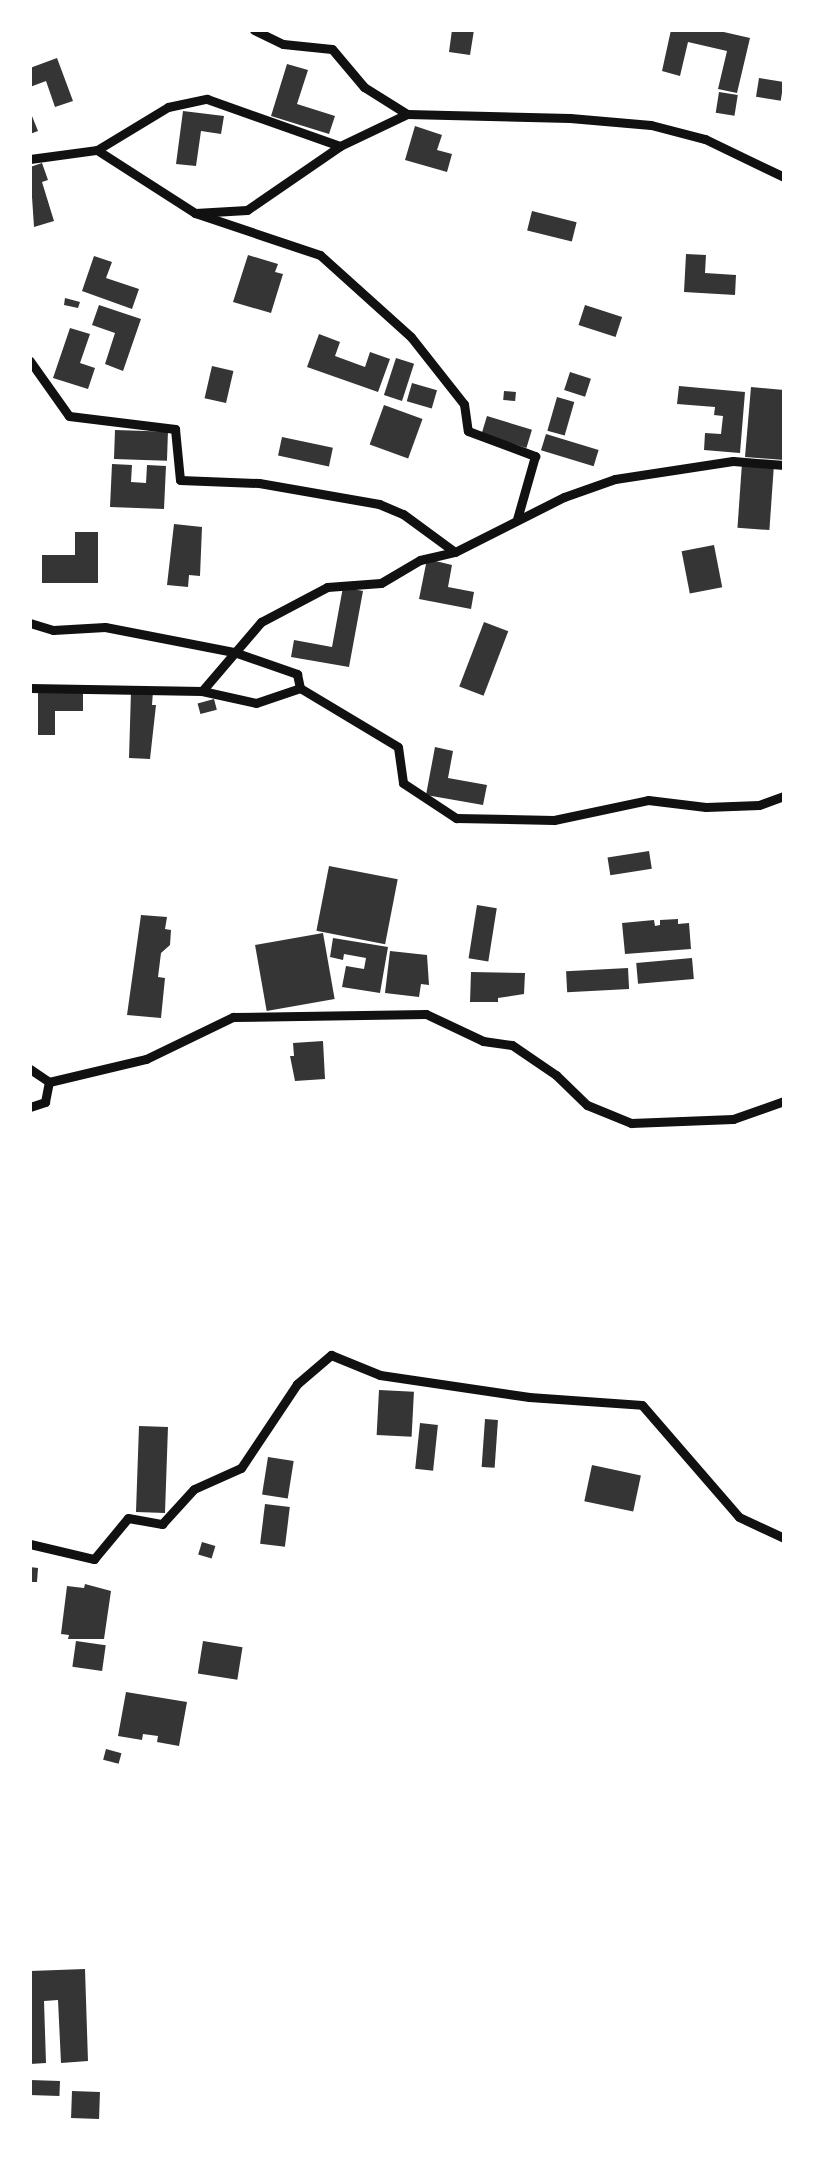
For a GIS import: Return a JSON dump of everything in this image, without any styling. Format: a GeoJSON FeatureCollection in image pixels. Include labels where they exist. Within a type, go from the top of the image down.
{"type":"FeatureCollection","features":[{"type":"Feature","properties":{"kind":"street"},"geometry":{"type":"LineString","coordinates":[[254,30],[283,44],[332,49],[364,87],[406,114]]}},
{"type":"Feature","properties":{"kind":"street"},"geometry":{"type":"LineString","coordinates":[[30,160],[97,150],[168,107],[207,99],[340,146]]}},
{"type":"Feature","properties":{"kind":"street"},"geometry":{"type":"LineString","coordinates":[[195,213],[247,210],[340,146],[406,114],[570,118],[651,126],[704,140],[784,177]]}},
{"type":"Feature","properties":{"kind":"street"},"geometry":{"type":"LineString","coordinates":[[97,150],[195,213],[320,255],[411,337],[464,404],[468,431],[535,456],[518,519]]}},
{"type":"Feature","properties":{"kind":"street"},"geometry":{"type":"LineString","coordinates":[[30,361],[70,416],[175,429],[180,480],[259,482],[379,504],[403,514],[454,552]]}},
{"type":"Feature","properties":{"kind":"street"},"geometry":{"type":"LineString","coordinates":[[202,691],[234,652],[276,612],[327,587],[381,582],[420,560],[454,552],[518,519],[615,479],[733,461],[784,465]]}},
{"type":"Feature","properties":{"kind":"street"},"geometry":{"type":"LineString","coordinates":[[30,623],[53,630],[105,627],[234,652],[297,674],[300,688],[398,747],[403,783],[456,818],[554,820],[648,800],[706,807],[759,805],[784,796]]}},
{"type":"Feature","properties":{"kind":"street"},"geometry":{"type":"LineString","coordinates":[[30,688],[202,691],[256,703],[300,688]]}},
{"type":"Feature","properties":{"kind":"street"},"geometry":{"type":"LineString","coordinates":[[30,1068],[49,1082],[146,1059],[233,1017],[426,1014],[484,1042],[512,1044],[556,1075],[587,1105],[631,1122],[733,1118],[784,1102]]}},
{"type":"Feature","properties":{"kind":"street"},"geometry":{"type":"LineString","coordinates":[[30,1107],[45,1102],[49,1082]]}},
{"type":"Feature","properties":{"kind":"street"},"geometry":{"type":"LineString","coordinates":[[30,1544],[94,1559],[128,1518],[162,1524],[194,1489],[241,1468],[297,1384],[331,1355],[380,1375],[530,1397],[642,1406],[738,1517],[784,1538]]}},
{"type":"Feature","properties":{"kind":"building"},"geometry":{"type":"Polygon","coordinates":[[[452,30],[474,30],[470,55],[449,52],[452,30]]]}},
{"type":"Feature","properties":{"kind":"building"},"geometry":{"type":"Polygon","coordinates":[[[671,30],[715,30],[750,38],[737,93],[718,89],[727,51],[688,42],[680,76],[662,71],[671,30]]]}},
{"type":"Feature","properties":{"kind":"building"},"geometry":{"type":"Polygon","coordinates":[[[57,58],[73,101],[55,107],[46,81],[30,87],[30,68],[57,58]]]}},
{"type":"Feature","properties":{"kind":"building"},"geometry":{"type":"Polygon","coordinates":[[[287,64],[308,70],[297,104],[335,116],[329,134],[271,116],[287,64]]]}},
{"type":"Feature","properties":{"kind":"building"},"geometry":{"type":"Polygon","coordinates":[[[759,78],[784,82],[781,101],[756,97],[759,78]]]}},
{"type":"Feature","properties":{"kind":"building"},"geometry":{"type":"Polygon","coordinates":[[[719,92],[738,95],[734,116],[716,113],[719,92]]]}},
{"type":"Feature","properties":{"kind":"building"},"geometry":{"type":"Polygon","coordinates":[[[30,111],[38,131],[30,134],[30,111]]]}},
{"type":"Feature","properties":{"kind":"building"},"geometry":{"type":"Polygon","coordinates":[[[183,111],[224,116],[221,134],[201,131],[196,166],[176,164],[183,111]]]}},
{"type":"Feature","properties":{"kind":"building"},"geometry":{"type":"Polygon","coordinates":[[[415,126],[442,135],[437,150],[452,154],[447,172],[405,160],[415,126]]]}},
{"type":"Feature","properties":{"kind":"building"},"geometry":{"type":"Polygon","coordinates":[[[42,163],[48,180],[42,182],[54,221],[34,227],[30,167],[42,163]]]}},
{"type":"Feature","properties":{"kind":"building"},"geometry":{"type":"Polygon","coordinates":[[[532,211],[577,222],[572,242],[527,230],[532,211]]]}},
{"type":"Feature","properties":{"kind":"building"},"geometry":{"type":"Polygon","coordinates":[[[686,254],[706,255],[705,273],[736,275],[735,295],[684,292],[686,254]]]}},
{"type":"Feature","properties":{"kind":"building"},"geometry":{"type":"Polygon","coordinates":[[[248,255],[278,264],[275,272],[283,274],[271,313],[233,302],[248,255]]]}},
{"type":"Feature","properties":{"kind":"building"},"geometry":{"type":"Polygon","coordinates":[[[94,256],[112,262],[106,278],[139,289],[132,309],[82,291],[94,256]]]}},
{"type":"Feature","properties":{"kind":"building"},"geometry":{"type":"Polygon","coordinates":[[[65,298],[80,302],[78,308],[64,305],[65,298]]]}},
{"type":"Feature","properties":{"kind":"building"},"geometry":{"type":"Polygon","coordinates":[[[99,305],[141,319],[123,371],[105,364],[115,333],[92,325],[99,305]]]}},
{"type":"Feature","properties":{"kind":"building"},"geometry":{"type":"Polygon","coordinates":[[[585,305],[622,317],[616,337],[579,325],[585,305]]]}},
{"type":"Feature","properties":{"kind":"building"},"geometry":{"type":"Polygon","coordinates":[[[70,328],[90,334],[80,363],[95,368],[88,389],[53,378],[70,328]]]}},
{"type":"Feature","properties":{"kind":"building"},"geometry":{"type":"Polygon","coordinates":[[[319,334],[340,342],[335,356],[365,367],[370,352],[390,359],[378,392],[307,367],[319,334]]]}},
{"type":"Feature","properties":{"kind":"building"},"geometry":{"type":"Polygon","coordinates":[[[396,358],[414,364],[402,401],[384,395],[396,358]]]}},
{"type":"Feature","properties":{"kind":"building"},"geometry":{"type":"Polygon","coordinates":[[[212,366],[233,371],[226,403],[205,398],[212,366]]]}},
{"type":"Feature","properties":{"kind":"building"},"geometry":{"type":"Polygon","coordinates":[[[570,372],[591,379],[585,397],[564,390],[570,372]]]}},
{"type":"Feature","properties":{"kind":"building"},"geometry":{"type":"Polygon","coordinates":[[[412,383],[437,390],[432,408],[407,401],[412,383]]]}},
{"type":"Feature","properties":{"kind":"building"},"geometry":{"type":"Polygon","coordinates":[[[679,386],[745,392],[740,453],[704,450],[705,433],[721,434],[723,416],[714,415],[715,407],[677,404],[679,386]]]}},
{"type":"Feature","properties":{"kind":"building"},"geometry":{"type":"Polygon","coordinates":[[[751,387],[784,390],[784,460],[745,457],[751,387]]]}},
{"type":"Feature","properties":{"kind":"building"},"geometry":{"type":"Polygon","coordinates":[[[504,391],[516,392],[515,401],[503,400],[504,391]]]}},
{"type":"Feature","properties":{"kind":"building"},"geometry":{"type":"Polygon","coordinates":[[[557,397],[574,402],[565,436],[547,431],[557,397]]]}},
{"type":"Feature","properties":{"kind":"building"},"geometry":{"type":"Polygon","coordinates":[[[384,405],[423,419],[408,458],[370,444],[384,405]]]}},
{"type":"Feature","properties":{"kind":"building"},"geometry":{"type":"Polygon","coordinates":[[[487,416],[532,430],[526,448],[481,434],[487,416]]]}},
{"type":"Feature","properties":{"kind":"building"},"geometry":{"type":"Polygon","coordinates":[[[115,430],[168,432],[167,461],[114,459],[115,430]]]}},
{"type":"Feature","properties":{"kind":"building"},"geometry":{"type":"Polygon","coordinates":[[[546,434],[599,450],[594,466],[541,450],[546,434]]]}},
{"type":"Feature","properties":{"kind":"building"},"geometry":{"type":"Polygon","coordinates":[[[282,437],[333,448],[329,466],[278,456],[282,437]]]}},
{"type":"Feature","properties":{"kind":"building"},"geometry":{"type":"Polygon","coordinates":[[[742,463],[774,465],[769,530],[737,528],[742,463]]]}},
{"type":"Feature","properties":{"kind":"building"},"geometry":{"type":"Polygon","coordinates":[[[112,464],[132,465],[131,482],[146,483],[147,465],[166,466],[164,509],[110,507],[112,464]]]}},
{"type":"Feature","properties":{"kind":"building"},"geometry":{"type":"Polygon","coordinates":[[[174,524],[202,527],[200,576],[189,575],[188,587],[167,585],[174,524]]]}},
{"type":"Feature","properties":{"kind":"building"},"geometry":{"type":"Polygon","coordinates":[[[75,532],[98,532],[98,583],[42,583],[42,555],[75,555],[75,532]]]}},
{"type":"Feature","properties":{"kind":"building"},"geometry":{"type":"Polygon","coordinates":[[[714,545],[722,587],[690,594],[682,551],[714,545]]]}},
{"type":"Feature","properties":{"kind":"building"},"geometry":{"type":"Polygon","coordinates":[[[427,559],[452,565],[448,587],[474,592],[471,609],[419,599],[427,559]]]}},
{"type":"Feature","properties":{"kind":"building"},"geometry":{"type":"Polygon","coordinates":[[[343,587],[363,591],[349,667],[291,657],[294,640],[332,647],[343,587]]]}},
{"type":"Feature","properties":{"kind":"building"},"geometry":{"type":"Polygon","coordinates":[[[484,622],[508,631],[484,696],[459,686],[484,622]]]}},
{"type":"Feature","properties":{"kind":"building"},"geometry":{"type":"Polygon","coordinates":[[[38,690],[83,690],[83,711],[55,711],[55,735],[38,735],[38,690]]]}},
{"type":"Feature","properties":{"kind":"building"},"geometry":{"type":"Polygon","coordinates":[[[131,691],[153,691],[152,705],[156,705],[150,759],[129,758],[131,691]]]}},
{"type":"Feature","properties":{"kind":"building"},"geometry":{"type":"Polygon","coordinates":[[[214,699],[217,710],[200,714],[198,703],[214,699]]]}},
{"type":"Feature","properties":{"kind":"building"},"geometry":{"type":"Polygon","coordinates":[[[435,747],[453,751],[448,778],[487,785],[483,805],[426,795],[435,747]]]}},
{"type":"Feature","properties":{"kind":"building"},"geometry":{"type":"Polygon","coordinates":[[[649,851],[652,869],[610,875],[608,858],[649,851]]]}},
{"type":"Feature","properties":{"kind":"building"},"geometry":{"type":"Polygon","coordinates":[[[329,866],[398,879],[385,944],[316,931],[329,866]]]}},
{"type":"Feature","properties":{"kind":"building"},"geometry":{"type":"Polygon","coordinates":[[[477,905],[497,908],[488,961],[469,958],[477,905]]]}},
{"type":"Feature","properties":{"kind":"building"},"geometry":{"type":"Polygon","coordinates":[[[141,915],[167,917],[165,929],[171,930],[170,945],[161,953],[158,977],[165,978],[161,1018],[127,1015],[141,915]]]}},
{"type":"Feature","properties":{"kind":"building"},"geometry":{"type":"Polygon","coordinates":[[[678,919],[678,924],[689,923],[691,949],[625,954],[622,923],[654,920],[655,926],[660,925],[660,920],[678,919]]]}},
{"type":"Feature","properties":{"kind":"building"},"geometry":{"type":"Polygon","coordinates":[[[323,933],[335,999],[267,1011],[255,945],[323,933]]]}},
{"type":"Feature","properties":{"kind":"building"},"geometry":{"type":"Polygon","coordinates":[[[333,938],[388,947],[380,993],[342,987],[346,966],[364,969],[366,958],[344,954],[343,960],[330,957],[333,938]]]}},
{"type":"Feature","properties":{"kind":"building"},"geometry":{"type":"Polygon","coordinates":[[[390,951],[427,955],[429,985],[421,984],[419,997],[385,993],[390,951]]]}},
{"type":"Feature","properties":{"kind":"building"},"geometry":{"type":"Polygon","coordinates":[[[692,958],[694,979],[638,984],[636,963],[692,958]]]}},
{"type":"Feature","properties":{"kind":"building"},"geometry":{"type":"Polygon","coordinates":[[[628,968],[629,989],[567,992],[566,971],[628,968]]]}},
{"type":"Feature","properties":{"kind":"building"},"geometry":{"type":"Polygon","coordinates":[[[471,972],[525,973],[524,994],[498,998],[498,1002],[470,1002],[471,972]]]}},
{"type":"Feature","properties":{"kind":"building"},"geometry":{"type":"Polygon","coordinates":[[[323,1041],[325,1079],[295,1081],[290,1056],[294,1056],[293,1043],[323,1041]]]}},
{"type":"Feature","properties":{"kind":"building"},"geometry":{"type":"Polygon","coordinates":[[[379,1390],[414,1392],[412,1437],[377,1435],[379,1390]]]}},
{"type":"Feature","properties":{"kind":"building"},"geometry":{"type":"Polygon","coordinates":[[[485,1419],[498,1420],[495,1468],[482,1467],[485,1419]]]}},
{"type":"Feature","properties":{"kind":"building"},"geometry":{"type":"Polygon","coordinates":[[[420,1423],[438,1425],[433,1471],[415,1469],[420,1423]]]}},
{"type":"Feature","properties":{"kind":"building"},"geometry":{"type":"Polygon","coordinates":[[[139,1426],[168,1427],[165,1513],[136,1512],[139,1426]]]}},
{"type":"Feature","properties":{"kind":"building"},"geometry":{"type":"Polygon","coordinates":[[[268,1457],[294,1461],[288,1499],[262,1495],[268,1457]]]}},
{"type":"Feature","properties":{"kind":"building"},"geometry":{"type":"Polygon","coordinates":[[[592,1465],[641,1475],[633,1512],[584,1501],[592,1465]]]}},
{"type":"Feature","properties":{"kind":"building"},"geometry":{"type":"Polygon","coordinates":[[[265,1504],[290,1507],[285,1547],[260,1544],[265,1504]]]}},
{"type":"Feature","properties":{"kind":"building"},"geometry":{"type":"Polygon","coordinates":[[[202,1542],[215,1546],[212,1559],[198,1554],[202,1542]]]}},
{"type":"Feature","properties":{"kind":"building"},"geometry":{"type":"Polygon","coordinates":[[[30,1567],[38,1568],[37,1582],[30,1582],[30,1567]]]}},
{"type":"Feature","properties":{"kind":"building"},"geometry":{"type":"Polygon","coordinates":[[[85,1584],[111,1591],[104,1639],[68,1639],[69,1635],[61,1634],[67,1586],[84,1588],[85,1584]]]}},
{"type":"Feature","properties":{"kind":"building"},"geometry":{"type":"Polygon","coordinates":[[[76,1641],[106,1645],[102,1671],[72,1667],[76,1641]]]}},
{"type":"Feature","properties":{"kind":"building"},"geometry":{"type":"Polygon","coordinates":[[[203,1641],[243,1647],[237,1680],[198,1674],[203,1641]]]}},
{"type":"Feature","properties":{"kind":"building"},"geometry":{"type":"Polygon","coordinates":[[[126,1692],[187,1702],[179,1746],[157,1742],[158,1736],[143,1734],[142,1740],[118,1736],[126,1692]]]}},
{"type":"Feature","properties":{"kind":"building"},"geometry":{"type":"Polygon","coordinates":[[[106,1749],[121,1753],[119,1764],[103,1760],[106,1749]]]}},
{"type":"Feature","properties":{"kind":"building"},"geometry":{"type":"Polygon","coordinates":[[[85,1969],[88,2061],[61,2063],[58,2000],[44,2001],[46,2063],[30,2064],[30,1971],[85,1969]]]}},
{"type":"Feature","properties":{"kind":"building"},"geometry":{"type":"Polygon","coordinates":[[[30,2080],[60,2081],[59,2096],[30,2095],[30,2080]]]}},
{"type":"Feature","properties":{"kind":"building"},"geometry":{"type":"Polygon","coordinates":[[[72,2091],[100,2092],[99,2119],[71,2118],[72,2091]]]}}]}
